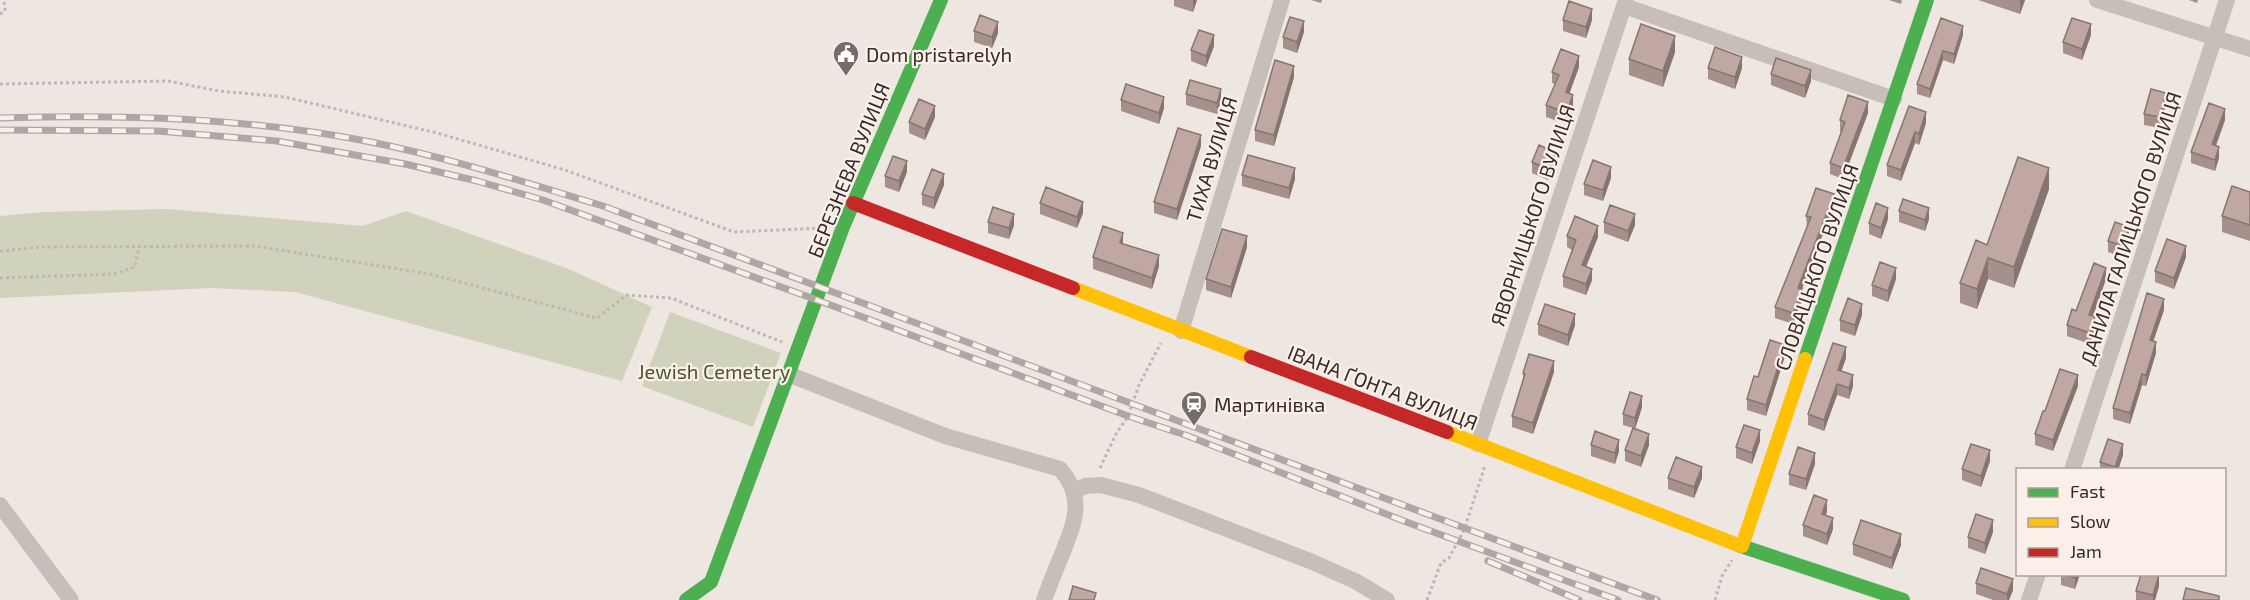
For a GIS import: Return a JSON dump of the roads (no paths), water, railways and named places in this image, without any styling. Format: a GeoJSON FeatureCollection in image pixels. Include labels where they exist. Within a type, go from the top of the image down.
{"type":"FeatureCollection","features":[{"type":"Feature","properties":{"kind":"street","name":"БЕРЕЗНЕВА ВУЛИЦЯ"},"geometry":{"type":"LineString","coordinates":[[707,600],[711,582],[843,227],[941,0]]}},
{"type":"Feature","properties":{"kind":"street","name":"ТИХА ВУЛИЦЯ"},"geometry":{"type":"LineString","coordinates":[[1174,327],[1282,0]]}},
{"type":"Feature","properties":{"kind":"street","name":"СЛОВАЦЬКОГО ВУЛИЦЯ"},"geometry":{"type":"LineString","coordinates":[[1742,546],[1928,0]]}},
{"type":"Feature","properties":{"kind":"street"},"geometry":{"type":"LineString","coordinates":[[2097,0],[2250,49]]}},
{"type":"Feature","properties":{"kind":"street","name":"ДАНИЛА ГАЛИЦЬКОГО ВУЛИЦЯ"},"geometry":{"type":"LineString","coordinates":[[2073,468],[2227,0]]}},
{"type":"Feature","properties":{"kind":"street"},"geometry":{"type":"LineString","coordinates":[[1625,3],[1894,99]]}},
{"type":"Feature","properties":{"kind":"street","name":"ЯВОРНИЦЬКОГО ВУЛИЦЯ"},"geometry":{"type":"LineString","coordinates":[[1478,444],[1625,3]]}},
{"type":"Feature","properties":{"kind":"street","name":"ІВАНА ҐОНТА ВУЛИЦЯ"},"geometry":{"type":"LineString","coordinates":[[853,203],[1742,546],[1903,600]]}},
{"type":"Feature","properties":{"kind":"street"},"geometry":{"type":"LineString","coordinates":[[788,374],[945,436],[1007,456],[1060,469],[1080,489]]}},
{"type":"Feature","properties":{"kind":"street"},"geometry":{"type":"LineString","coordinates":[[1080,489],[1101,485],[1175,507],[1355,581],[1387,600]]}},
{"type":"Feature","properties":{"kind":"street"},"geometry":{"type":"LineString","coordinates":[[1044,600],[1075,522],[1080,489]]}},
{"type":"Feature","properties":{"kind":"street"},"geometry":{"type":"LineString","coordinates":[[0,505],[71,600]]}},
{"type":"Feature","properties":{"kind":"street"},"geometry":{"type":"LineString","coordinates":[[2029,600],[2037,576]]}},
{"type":"Feature","properties":{"kind":"street"},"geometry":{"type":"LineString","coordinates":[[686,600],[711,582]]}},
{"type":"Feature","properties":{"kind":"railway"},"geometry":{"type":"LineString","coordinates":[[0,118],[94,117],[233,123],[371,142],[488,171],[603,206],[1657,600]]}},
{"type":"Feature","properties":{"kind":"railway"},"geometry":{"type":"LineString","coordinates":[[0,130],[158,131],[277,141],[405,164],[543,200],[1128,416],[1188,436],[1409,523],[1618,600]]}},
{"type":"Feature","properties":{"kind":"railway"},"geometry":{"type":"LineString","coordinates":[[1488,561],[1579,600]]}},
{"type":"Feature","properties":{"kind":"place","name":"Dom pristarelyh"},"geometry":{"type":"Point","coordinates":[846,77]}},
{"type":"Feature","properties":{"kind":"place","name":"Мартинівка"},"geometry":{"type":"Point","coordinates":[1194,427]}},
{"type":"Feature","properties":{"kind":"park label","name":"Jewish Cemetery"},"geometry":{"type":"Point","coordinates":[714,371]}}]}
